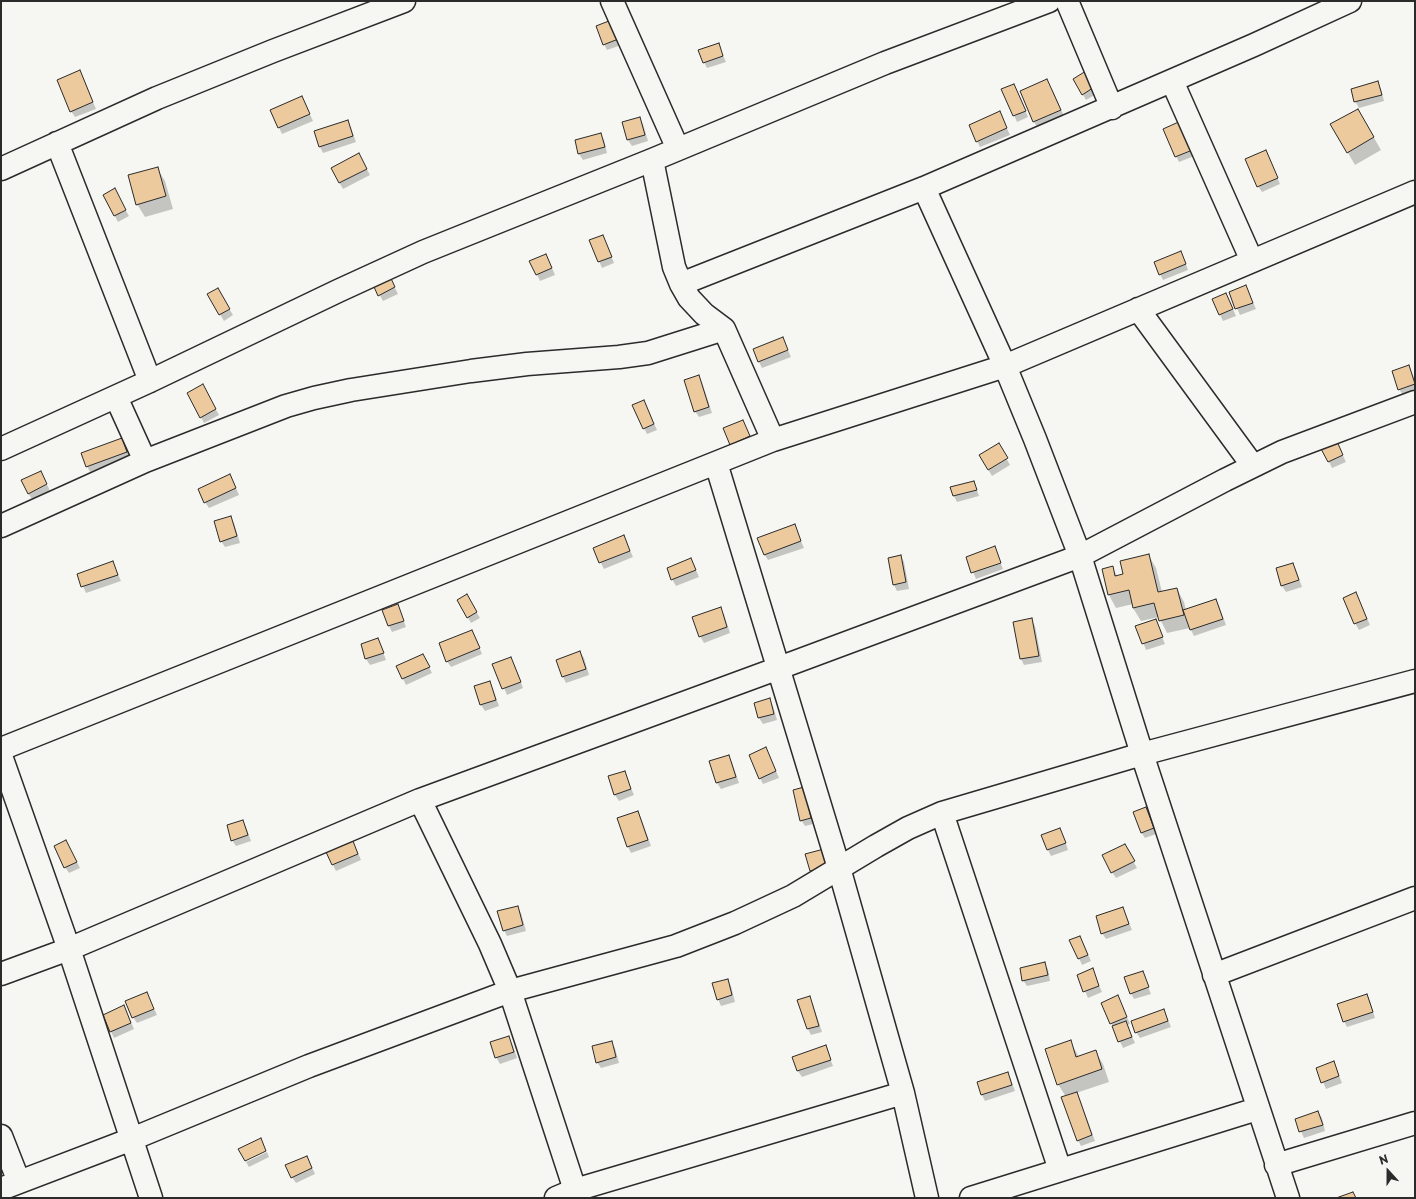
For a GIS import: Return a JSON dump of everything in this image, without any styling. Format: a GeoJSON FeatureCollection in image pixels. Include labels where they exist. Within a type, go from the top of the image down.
{"type":"FeatureCollection","features":[{"type":"Feature","properties":{"kind":"street"},"geometry":{"type":"LineString","coordinates":[[1,169],[157,98],[273,51],[404,1]]}},
{"type":"Feature","properties":{"kind":"street"},"geometry":{"type":"LineString","coordinates":[[612,1],[678,149]]}},
{"type":"Feature","properties":{"kind":"street"},"geometry":{"type":"LineString","coordinates":[[1068,1],[1112,108]]}},
{"type":"Feature","properties":{"kind":"street"},"geometry":{"type":"LineString","coordinates":[[681,284],[924,188],[1112,108],[1350,1]]}},
{"type":"Feature","properties":{"kind":"street"},"geometry":{"type":"LineString","coordinates":[[1,449],[116,397],[416,256],[885,63],[1045,2]]}},
{"type":"Feature","properties":{"kind":"street"},"geometry":{"type":"LineString","coordinates":[[1172,81],[1252,261]]}},
{"type":"Feature","properties":{"kind":"street"},"geometry":{"type":"LineString","coordinates":[[58,143],[150,381]]}},
{"type":"Feature","properties":{"kind":"street"},"geometry":{"type":"LineString","coordinates":[[652,160],[674,268],[689,298],[704,314],[724,329],[773,440]]}},
{"type":"Feature","properties":{"kind":"street"},"geometry":{"type":"LineString","coordinates":[[924,188],[1005,366],[1080,556],[1142,754],[1288,1198]]}},
{"type":"Feature","properties":{"kind":"street"},"geometry":{"type":"LineString","coordinates":[[1,749],[773,440],[1005,366],[1415,192]]}},
{"type":"Feature","properties":{"kind":"street"},"geometry":{"type":"LineString","coordinates":[[1138,309],[1253,466]]}},
{"type":"Feature","properties":{"kind":"street"},"geometry":{"type":"LineString","coordinates":[[1,526],[145,461],[286,406],[314,398],[351,390],[471,370],[527,364],[619,358],[648,353],[724,329]]}},
{"type":"Feature","properties":{"kind":"street"},"geometry":{"type":"LineString","coordinates":[[116,397],[145,461]]}},
{"type":"Feature","properties":{"kind":"street"},"geometry":{"type":"LineString","coordinates":[[1,974],[69,949],[420,800],[1080,556],[1282,452],[1415,402]]}},
{"type":"Feature","properties":{"kind":"street"},"geometry":{"type":"LineString","coordinates":[[716,463],[839,868],[903,1093],[927,1198]]}},
{"type":"Feature","properties":{"kind":"street"},"geometry":{"type":"LineString","coordinates":[[1,1136],[10,1185],[132,1139],[308,1066],[510,991],[676,946],[735,923],[793,896],[908,828],[942,814],[1142,754],[1415,681]]}},
{"type":"Feature","properties":{"kind":"street"},"geometry":{"type":"LineString","coordinates":[[1,756],[69,949],[151,1198]]}},
{"type":"Feature","properties":{"kind":"street"},"geometry":{"type":"LineString","coordinates":[[420,800],[490,944],[510,991],[534,1059],[565,1194],[903,1093]]}},
{"type":"Feature","properties":{"kind":"street"},"geometry":{"type":"LineString","coordinates":[[942,814],[1060,1170]]}},
{"type":"Feature","properties":{"kind":"street"},"geometry":{"type":"LineString","coordinates":[[1214,975],[1415,898]]}},
{"type":"Feature","properties":{"kind":"street"},"geometry":{"type":"LineString","coordinates":[[971,1198],[1258,1109]]}},
{"type":"Feature","properties":{"kind":"street"},"geometry":{"type":"LineString","coordinates":[[1276,1165],[1415,1123]]}},
{"type":"Feature","properties":{"kind":"building"},"geometry":{"type":"Polygon","coordinates":[[[614,19],[621,38],[603,45],[596,26],[614,19]]]}},
{"type":"Feature","properties":{"kind":"building"},"geometry":{"type":"Polygon","coordinates":[[[719,43],[723,56],[703,63],[698,50],[719,43]]]}},
{"type":"Feature","properties":{"kind":"building"},"geometry":{"type":"Polygon","coordinates":[[[80,70],[93,102],[70,112],[57,80],[80,70]]]}},
{"type":"Feature","properties":{"kind":"building"},"geometry":{"type":"Polygon","coordinates":[[[1086,71],[1096,86],[1082,95],[1073,79],[1086,71]]]}},
{"type":"Feature","properties":{"kind":"building"},"geometry":{"type":"Polygon","coordinates":[[[1047,79],[1061,110],[1033,122],[1020,91],[1047,79]]]}},
{"type":"Feature","properties":{"kind":"building"},"geometry":{"type":"Polygon","coordinates":[[[1378,81],[1382,95],[1354,102],[1351,89],[1378,81]]]}},
{"type":"Feature","properties":{"kind":"building"},"geometry":{"type":"Polygon","coordinates":[[[1014,84],[1026,111],[1013,116],[1001,89],[1014,84]]]}},
{"type":"Feature","properties":{"kind":"building"},"geometry":{"type":"Polygon","coordinates":[[[302,96],[310,114],[278,128],[270,110],[302,96]]]}},
{"type":"Feature","properties":{"kind":"building"},"geometry":{"type":"Polygon","coordinates":[[[1358,109],[1374,137],[1347,153],[1330,124],[1358,109]]]}},
{"type":"Feature","properties":{"kind":"building"},"geometry":{"type":"Polygon","coordinates":[[[1000,111],[1007,128],[976,142],[969,125],[1000,111]]]}},
{"type":"Feature","properties":{"kind":"building"},"geometry":{"type":"Polygon","coordinates":[[[640,117],[645,135],[627,140],[622,122],[640,117]]]}},
{"type":"Feature","properties":{"kind":"building"},"geometry":{"type":"Polygon","coordinates":[[[348,120],[353,136],[319,147],[314,131],[348,120]]]}},
{"type":"Feature","properties":{"kind":"building"},"geometry":{"type":"Polygon","coordinates":[[[1183,120],[1195,149],[1175,157],[1163,129],[1183,120]]]}},
{"type":"Feature","properties":{"kind":"building"},"geometry":{"type":"Polygon","coordinates":[[[601,133],[605,147],[578,154],[575,140],[601,133]]]}},
{"type":"Feature","properties":{"kind":"building"},"geometry":{"type":"Polygon","coordinates":[[[1266,150],[1278,178],[1257,187],[1245,159],[1266,150]]]}},
{"type":"Feature","properties":{"kind":"building"},"geometry":{"type":"Polygon","coordinates":[[[359,153],[367,169],[339,183],[331,168],[359,153]]]}},
{"type":"Feature","properties":{"kind":"building"},"geometry":{"type":"Polygon","coordinates":[[[158,167],[166,196],[136,205],[128,175],[158,167]]]}},
{"type":"Feature","properties":{"kind":"building"},"geometry":{"type":"Polygon","coordinates":[[[115,188],[126,210],[114,216],[103,195],[115,188]]]}},
{"type":"Feature","properties":{"kind":"building"},"geometry":{"type":"Polygon","coordinates":[[[603,235],[612,257],[598,262],[589,240],[603,235]]]}},
{"type":"Feature","properties":{"kind":"building"},"geometry":{"type":"Polygon","coordinates":[[[1181,251],[1186,264],[1159,275],[1154,262],[1181,251]]]}},
{"type":"Feature","properties":{"kind":"building"},"geometry":{"type":"Polygon","coordinates":[[[546,254],[552,268],[536,275],[529,261],[546,254]]]}},
{"type":"Feature","properties":{"kind":"building"},"geometry":{"type":"Polygon","coordinates":[[[388,272],[395,287],[378,296],[371,280],[388,272]]]}},
{"type":"Feature","properties":{"kind":"building"},"geometry":{"type":"Polygon","coordinates":[[[1246,285],[1253,303],[1235,309],[1229,292],[1246,285]]]}},
{"type":"Feature","properties":{"kind":"building"},"geometry":{"type":"Polygon","coordinates":[[[218,288],[230,309],[219,315],[207,294],[218,288]]]}},
{"type":"Feature","properties":{"kind":"building"},"geometry":{"type":"Polygon","coordinates":[[[1226,293],[1233,309],[1219,315],[1212,299],[1226,293]]]}},
{"type":"Feature","properties":{"kind":"building"},"geometry":{"type":"Polygon","coordinates":[[[783,337],[788,350],[758,362],[753,349],[783,337]]]}},
{"type":"Feature","properties":{"kind":"building"},"geometry":{"type":"Polygon","coordinates":[[[1409,365],[1415,384],[1398,390],[1392,371],[1409,365]]]}},
{"type":"Feature","properties":{"kind":"building"},"geometry":{"type":"Polygon","coordinates":[[[699,375],[709,407],[694,412],[684,380],[699,375]]]}},
{"type":"Feature","properties":{"kind":"building"},"geometry":{"type":"Polygon","coordinates":[[[203,384],[216,409],[200,418],[187,393],[203,384]]]}},
{"type":"Feature","properties":{"kind":"building"},"geometry":{"type":"Polygon","coordinates":[[[644,400],[654,424],[643,429],[632,405],[644,400]]]}},
{"type":"Feature","properties":{"kind":"building"},"geometry":{"type":"Polygon","coordinates":[[[743,420],[750,436],[730,445],[723,428],[743,420]]]}},
{"type":"Feature","properties":{"kind":"building"},"geometry":{"type":"Polygon","coordinates":[[[122,438],[127,452],[86,467],[81,453],[122,438]]]}},
{"type":"Feature","properties":{"kind":"building"},"geometry":{"type":"Polygon","coordinates":[[[1336,439],[1343,455],[1328,462],[1320,447],[1336,439]]]}},
{"type":"Feature","properties":{"kind":"building"},"geometry":{"type":"Polygon","coordinates":[[[999,443],[1008,458],[988,470],[979,455],[999,443]]]}},
{"type":"Feature","properties":{"kind":"building"},"geometry":{"type":"Polygon","coordinates":[[[41,471],[47,484],[28,494],[21,480],[41,471]]]}},
{"type":"Feature","properties":{"kind":"building"},"geometry":{"type":"Polygon","coordinates":[[[230,474],[236,488],[204,503],[198,489],[230,474]]]}},
{"type":"Feature","properties":{"kind":"building"},"geometry":{"type":"Polygon","coordinates":[[[974,481],[977,490],[953,496],[950,487],[974,481]]]}},
{"type":"Feature","properties":{"kind":"building"},"geometry":{"type":"Polygon","coordinates":[[[231,516],[237,536],[220,542],[214,521],[231,516]]]}},
{"type":"Feature","properties":{"kind":"building"},"geometry":{"type":"Polygon","coordinates":[[[795,524],[801,541],[764,555],[757,538],[795,524]]]}},
{"type":"Feature","properties":{"kind":"building"},"geometry":{"type":"Polygon","coordinates":[[[624,535],[630,551],[599,563],[593,548],[624,535]]]}},
{"type":"Feature","properties":{"kind":"building"},"geometry":{"type":"Polygon","coordinates":[[[995,546],[1001,563],[971,573],[966,557],[995,546]]]}},
{"type":"Feature","properties":{"kind":"building"},"geometry":{"type":"Polygon","coordinates":[[[1149,554],[1158,592],[1177,588],[1184,615],[1159,621],[1154,603],[1133,608],[1129,590],[1108,595],[1102,569],[1113,566],[1115,576],[1123,574],[1120,561],[1149,554]]]}},
{"type":"Feature","properties":{"kind":"building"},"geometry":{"type":"Polygon","coordinates":[[[901,555],[906,582],[893,585],[888,558],[901,555]]]}},
{"type":"Feature","properties":{"kind":"building"},"geometry":{"type":"Polygon","coordinates":[[[691,558],[696,570],[671,580],[667,568],[691,558]]]}},
{"type":"Feature","properties":{"kind":"building"},"geometry":{"type":"Polygon","coordinates":[[[113,561],[118,575],[81,587],[77,574],[113,561]]]}},
{"type":"Feature","properties":{"kind":"building"},"geometry":{"type":"Polygon","coordinates":[[[1293,563],[1299,580],[1281,586],[1276,568],[1293,563]]]}},
{"type":"Feature","properties":{"kind":"building"},"geometry":{"type":"Polygon","coordinates":[[[1356,592],[1367,619],[1354,624],[1343,598],[1356,592]]]}},
{"type":"Feature","properties":{"kind":"building"},"geometry":{"type":"Polygon","coordinates":[[[467,594],[477,612],[467,618],[457,600],[467,594]]]}},
{"type":"Feature","properties":{"kind":"building"},"geometry":{"type":"Polygon","coordinates":[[[1216,599],[1223,619],[1190,630],[1183,610],[1216,599]]]}},
{"type":"Feature","properties":{"kind":"building"},"geometry":{"type":"Polygon","coordinates":[[[398,604],[404,621],[388,626],[382,610],[398,604]]]}},
{"type":"Feature","properties":{"kind":"building"},"geometry":{"type":"Polygon","coordinates":[[[721,607],[727,627],[699,637],[692,617],[721,607]]]}},
{"type":"Feature","properties":{"kind":"building"},"geometry":{"type":"Polygon","coordinates":[[[1032,618],[1039,656],[1020,659],[1013,622],[1032,618]]]}},
{"type":"Feature","properties":{"kind":"building"},"geometry":{"type":"Polygon","coordinates":[[[1156,619],[1163,637],[1142,644],[1135,626],[1156,619]]]}},
{"type":"Feature","properties":{"kind":"building"},"geometry":{"type":"Polygon","coordinates":[[[472,630],[480,648],[446,662],[439,643],[472,630]]]}},
{"type":"Feature","properties":{"kind":"building"},"geometry":{"type":"Polygon","coordinates":[[[378,638],[384,653],[365,659],[361,644],[378,638]]]}},
{"type":"Feature","properties":{"kind":"building"},"geometry":{"type":"Polygon","coordinates":[[[580,651],[586,669],[562,677],[556,660],[580,651]]]}},
{"type":"Feature","properties":{"kind":"building"},"geometry":{"type":"Polygon","coordinates":[[[423,654],[430,667],[402,679],[396,666],[423,654]]]}},
{"type":"Feature","properties":{"kind":"building"},"geometry":{"type":"Polygon","coordinates":[[[511,657],[521,682],[502,689],[492,664],[511,657]]]}},
{"type":"Feature","properties":{"kind":"building"},"geometry":{"type":"Polygon","coordinates":[[[490,681],[496,700],[480,705],[474,686],[490,681]]]}},
{"type":"Feature","properties":{"kind":"building"},"geometry":{"type":"Polygon","coordinates":[[[770,698],[774,714],[758,718],[754,703],[770,698]]]}},
{"type":"Feature","properties":{"kind":"building"},"geometry":{"type":"Polygon","coordinates":[[[766,747],[776,771],[759,779],[749,755],[766,747]]]}},
{"type":"Feature","properties":{"kind":"building"},"geometry":{"type":"Polygon","coordinates":[[[729,755],[736,777],[716,783],[709,761],[729,755]]]}},
{"type":"Feature","properties":{"kind":"building"},"geometry":{"type":"Polygon","coordinates":[[[625,771],[631,789],[614,795],[608,776],[625,771]]]}},
{"type":"Feature","properties":{"kind":"building"},"geometry":{"type":"Polygon","coordinates":[[[804,787],[811,818],[800,821],[793,790],[804,787]]]}},
{"type":"Feature","properties":{"kind":"building"},"geometry":{"type":"Polygon","coordinates":[[[1146,807],[1154,828],[1141,833],[1133,812],[1146,807]]]}},
{"type":"Feature","properties":{"kind":"building"},"geometry":{"type":"Polygon","coordinates":[[[638,811],[648,840],[627,847],[617,818],[638,811]]]}},
{"type":"Feature","properties":{"kind":"building"},"geometry":{"type":"Polygon","coordinates":[[[243,820],[248,835],[231,841],[227,825],[243,820]]]}},
{"type":"Feature","properties":{"kind":"building"},"geometry":{"type":"Polygon","coordinates":[[[1060,828],[1066,843],[1047,850],[1041,835],[1060,828]]]}},
{"type":"Feature","properties":{"kind":"building"},"geometry":{"type":"Polygon","coordinates":[[[66,840],[77,862],[64,868],[54,846],[66,840]]]}},
{"type":"Feature","properties":{"kind":"building"},"geometry":{"type":"Polygon","coordinates":[[[353,841],[358,854],[332,865],[326,852],[353,841]]]}},
{"type":"Feature","properties":{"kind":"building"},"geometry":{"type":"Polygon","coordinates":[[[1125,844],[1135,861],[1111,873],[1102,855],[1125,844]]]}},
{"type":"Feature","properties":{"kind":"building"},"geometry":{"type":"Polygon","coordinates":[[[824,849],[829,867],[810,871],[805,854],[824,849]]]}},
{"type":"Feature","properties":{"kind":"building"},"geometry":{"type":"Polygon","coordinates":[[[518,906],[523,925],[503,931],[497,911],[518,906]]]}},
{"type":"Feature","properties":{"kind":"building"},"geometry":{"type":"Polygon","coordinates":[[[1123,907],[1129,924],[1101,934],[1096,916],[1123,907]]]}},
{"type":"Feature","properties":{"kind":"building"},"geometry":{"type":"Polygon","coordinates":[[[1080,936],[1088,955],[1078,959],[1069,940],[1080,936]]]}},
{"type":"Feature","properties":{"kind":"building"},"geometry":{"type":"Polygon","coordinates":[[[1045,962],[1048,975],[1022,981],[1020,968],[1045,962]]]}},
{"type":"Feature","properties":{"kind":"building"},"geometry":{"type":"Polygon","coordinates":[[[1093,968],[1099,986],[1083,992],[1077,975],[1093,968]]]}},
{"type":"Feature","properties":{"kind":"building"},"geometry":{"type":"Polygon","coordinates":[[[1143,971],[1149,987],[1130,994],[1124,977],[1143,971]]]}},
{"type":"Feature","properties":{"kind":"building"},"geometry":{"type":"Polygon","coordinates":[[[728,979],[732,995],[717,1000],[712,983],[728,979]]]}},
{"type":"Feature","properties":{"kind":"building"},"geometry":{"type":"Polygon","coordinates":[[[147,992],[154,1009],[132,1018],[125,1001],[147,992]]]}},
{"type":"Feature","properties":{"kind":"building"},"geometry":{"type":"Polygon","coordinates":[[[1367,994],[1373,1012],[1343,1022],[1337,1004],[1367,994]]]}},
{"type":"Feature","properties":{"kind":"building"},"geometry":{"type":"Polygon","coordinates":[[[1118,995],[1127,1017],[1110,1024],[1101,1003],[1118,995]]]}},
{"type":"Feature","properties":{"kind":"building"},"geometry":{"type":"Polygon","coordinates":[[[810,996],[819,1026],[807,1029],[797,1000],[810,996]]]}},
{"type":"Feature","properties":{"kind":"building"},"geometry":{"type":"Polygon","coordinates":[[[124,1005],[131,1023],[110,1032],[103,1015],[124,1005]]]}},
{"type":"Feature","properties":{"kind":"building"},"geometry":{"type":"Polygon","coordinates":[[[1164,1009],[1168,1021],[1135,1033],[1131,1021],[1164,1009]]]}},
{"type":"Feature","properties":{"kind":"building"},"geometry":{"type":"Polygon","coordinates":[[[1126,1021],[1132,1037],[1118,1042],[1112,1026],[1126,1021]]]}},
{"type":"Feature","properties":{"kind":"building"},"geometry":{"type":"Polygon","coordinates":[[[509,1036],[514,1052],[495,1058],[490,1042],[509,1036]]]}},
{"type":"Feature","properties":{"kind":"building"},"geometry":{"type":"Polygon","coordinates":[[[1071,1040],[1076,1057],[1096,1050],[1102,1069],[1057,1085],[1045,1049],[1071,1040]]]}},
{"type":"Feature","properties":{"kind":"building"},"geometry":{"type":"Polygon","coordinates":[[[612,1041],[616,1057],[596,1063],[592,1046],[612,1041]]]}},
{"type":"Feature","properties":{"kind":"building"},"geometry":{"type":"Polygon","coordinates":[[[826,1045],[831,1060],[797,1071],[792,1057],[826,1045]]]}},
{"type":"Feature","properties":{"kind":"building"},"geometry":{"type":"Polygon","coordinates":[[[1334,1061],[1339,1076],[1321,1083],[1316,1068],[1334,1061]]]}},
{"type":"Feature","properties":{"kind":"building"},"geometry":{"type":"Polygon","coordinates":[[[1008,1072],[1012,1085],[981,1095],[977,1082],[1008,1072]]]}},
{"type":"Feature","properties":{"kind":"building"},"geometry":{"type":"Polygon","coordinates":[[[1077,1092],[1092,1135],[1077,1141],[1061,1097],[1077,1092]]]}},
{"type":"Feature","properties":{"kind":"building"},"geometry":{"type":"Polygon","coordinates":[[[1318,1111],[1323,1125],[1299,1132],[1295,1119],[1318,1111]]]}},
{"type":"Feature","properties":{"kind":"building"},"geometry":{"type":"Polygon","coordinates":[[[261,1138],[266,1151],[245,1161],[238,1149],[261,1138]]]}},
{"type":"Feature","properties":{"kind":"building"},"geometry":{"type":"Polygon","coordinates":[[[307,1156],[312,1168],[291,1178],[285,1165],[307,1156]]]}},
{"type":"Feature","properties":{"kind":"building"},"geometry":{"type":"Polygon","coordinates":[[[1353,1192],[1356,1198],[1336,1198],[1353,1192]]]}}]}
